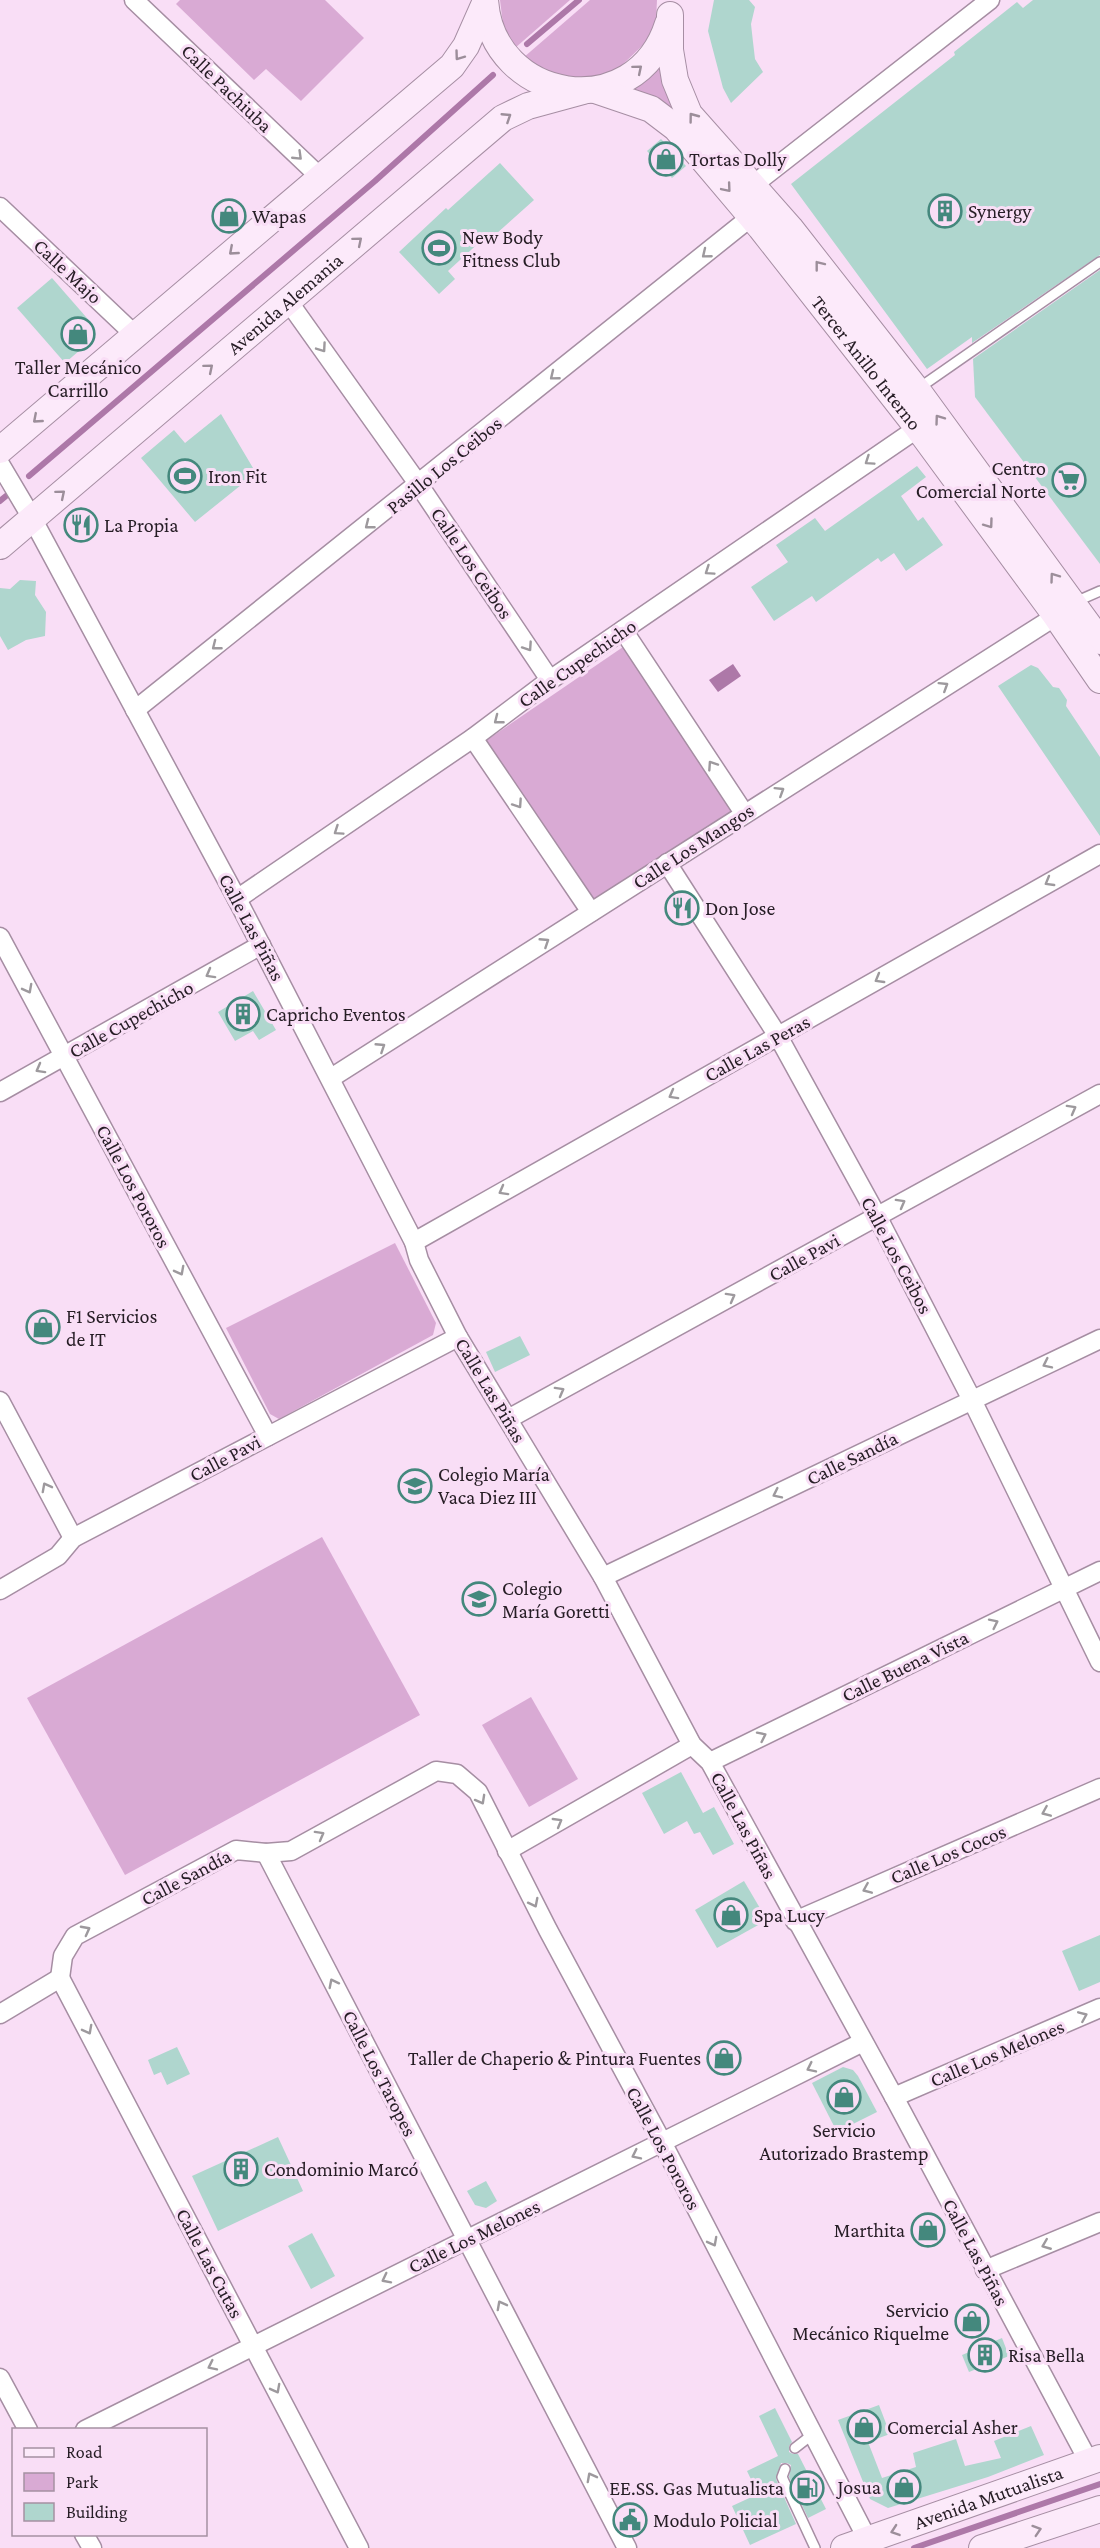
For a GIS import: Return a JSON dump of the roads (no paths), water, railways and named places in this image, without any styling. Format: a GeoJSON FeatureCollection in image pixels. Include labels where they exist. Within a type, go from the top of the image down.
{"type":"FeatureCollection","features":[{"type":"Feature","properties":{"kind":"main road"},"geometry":{"type":"LineString","coordinates":[[0,450],[452,66],[466,46],[485,2]]}},
{"type":"Feature","properties":{"kind":"main road"},"geometry":{"type":"LineString","coordinates":[[485,2],[492,32],[506,57],[528,76],[555,88],[589,91]]}},
{"type":"Feature","properties":{"kind":"main road","name":"Tercer Anillo Interno"},"geometry":{"type":"LineString","coordinates":[[671,4],[670,50],[675,81],[689,114],[790,228],[917,390],[1064,610],[1100,680]]}},
{"type":"Feature","properties":{"kind":"main road","name":"Avenida Alemania"},"geometry":{"type":"LineString","coordinates":[[0,546],[503,118],[528,106],[617,84],[636,72],[652,56],[664,37],[671,4]]}},
{"type":"Feature","properties":{"kind":"main road","name":"Tercer Anillo Interno"},"geometry":{"type":"LineString","coordinates":[[589,91],[651,110],[676,128],[751,217],[1064,610],[1100,642]]}},
{"type":"Feature","properties":{"kind":"main road","name":"Avenida Mutualista"},"geometry":{"type":"LineString","coordinates":[[844,2548],[870,2544],[1094,2460]]}},
{"type":"Feature","properties":{"kind":"main road"},"geometry":{"type":"LineString","coordinates":[[982,2548],[1100,2509]]}},
{"type":"Feature","properties":{"kind":"street","name":"Calle Pachiuba"},"geometry":{"type":"LineString","coordinates":[[134,0],[320,177]]}},
{"type":"Feature","properties":{"kind":"street"},"geometry":{"type":"LineString","coordinates":[[753,185],[990,0]]}},
{"type":"Feature","properties":{"kind":"street","name":"Calle Majo"},"geometry":{"type":"LineString","coordinates":[[0,207],[135,335]]}},
{"type":"Feature","properties":{"kind":"street","name":"Pasillo Los Ceibos"},"geometry":{"type":"LineString","coordinates":[[135,710],[751,217]]}},
{"type":"Feature","properties":{"kind":"street","name":"Calle Los Ceibos"},"geometry":{"type":"LineString","coordinates":[[288,301],[419,485],[550,680]]}},
{"type":"Feature","properties":{"kind":"street","name":"Calle Cupechicho"},"geometry":{"type":"LineString","coordinates":[[237,899],[473,738],[550,680],[918,428]]}},
{"type":"Feature","properties":{"kind":"street","name":"Calle Las Piñas"},"geometry":{"type":"LineString","coordinates":[[0,464],[237,899],[331,1078],[414,1242],[419,1260],[458,1337],[603,1577],[692,1745],[710,1762],[894,2097],[985,2270],[1094,2460]]}},
{"type":"Feature","properties":{"kind":"street","name":"Calle Los Mangos"},"geometry":{"type":"LineString","coordinates":[[331,1078],[1064,610]]}},
{"type":"Feature","properties":{"kind":"street"},"geometry":{"type":"LineString","coordinates":[[623,630],[744,813]]}},
{"type":"Feature","properties":{"kind":"street"},"geometry":{"type":"LineString","coordinates":[[473,738],[591,912]]}},
{"type":"Feature","properties":{"kind":"street","name":"Calle Las Peras"},"geometry":{"type":"LineString","coordinates":[[414,1242],[1100,854]]}},
{"type":"Feature","properties":{"kind":"street","name":"Calle Los Ceibos"},"geometry":{"type":"LineString","coordinates":[[667,863],[778,1036],[878,1216],[1066,1588],[1100,1662]]}},
{"type":"Feature","properties":{"kind":"street","name":"Calle Los Pororos"},"geometry":{"type":"LineString","coordinates":[[0,937],[268,1436]]}},
{"type":"Feature","properties":{"kind":"street","name":"Calle Cupechicho"},"geometry":{"type":"LineString","coordinates":[[0,1092],[261,945]]}},
{"type":"Feature","properties":{"kind":"street","name":"Calle Pavi"},"geometry":{"type":"LineString","coordinates":[[508,1419],[1100,1094]]}},
{"type":"Feature","properties":{"kind":"street","name":"Calle Pavi"},"geometry":{"type":"LineString","coordinates":[[0,1590],[58,1556],[73,1538],[458,1337]]}},
{"type":"Feature","properties":{"kind":"street","name":"Calle Sandía"},"geometry":{"type":"LineString","coordinates":[[603,1577],[1100,1339]]}},
{"type":"Feature","properties":{"kind":"street"},"geometry":{"type":"LineString","coordinates":[[0,1401],[73,1538]]}},
{"type":"Feature","properties":{"kind":"street","name":"Calle Buena Vista"},"geometry":{"type":"LineString","coordinates":[[710,1762],[1100,1571]]}},
{"type":"Feature","properties":{"kind":"street"},"geometry":{"type":"LineString","coordinates":[[507,1851],[692,1745]]}},
{"type":"Feature","properties":{"kind":"street","name":"Calle Los Pororos"},"geometry":{"type":"LineString","coordinates":[[435,1771],[457,1774],[478,1792],[870,2544]]}},
{"type":"Feature","properties":{"kind":"street","name":"Calle Sandía"},"geometry":{"type":"LineString","coordinates":[[60,1978],[63,1956],[75,1936],[236,1850],[266,1853],[291,1851],[435,1771]]}},
{"type":"Feature","properties":{"kind":"street","name":"Calle Los Cocos"},"geometry":{"type":"LineString","coordinates":[[795,1920],[1100,1788]]}},
{"type":"Feature","properties":{"kind":"street","name":"Calle Los Taropes"},"geometry":{"type":"LineString","coordinates":[[266,1853],[627,2548]]}},
{"type":"Feature","properties":{"kind":"street"},"geometry":{"type":"LineString","coordinates":[[0,2014],[60,1978]]}},
{"type":"Feature","properties":{"kind":"street","name":"Calle Las Cutas"},"geometry":{"type":"LineString","coordinates":[[60,1978],[360,2548]]}},
{"type":"Feature","properties":{"kind":"street","name":"Calle Los Melones"},"geometry":{"type":"LineString","coordinates":[[894,2097],[1100,2008]]}},
{"type":"Feature","properties":{"kind":"street","name":"Calle Los Melones"},"geometry":{"type":"LineString","coordinates":[[89,2428],[863,2042]]}},
{"type":"Feature","properties":{"kind":"street"},"geometry":{"type":"LineString","coordinates":[[985,2270],[1100,2222]]}},
{"type":"Feature","properties":{"kind":"street"},"geometry":{"type":"LineString","coordinates":[[0,2378],[27,2428]]}},
{"type":"Feature","properties":{"kind":"lane"},"geometry":{"type":"LineString","coordinates":[[917,390],[1100,262]]}},
{"type":"Feature","properties":{"kind":"lane"},"geometry":{"type":"LineString","coordinates":[[1064,610],[1100,591]]}},
{"type":"Feature","properties":{"kind":"lane"},"geometry":{"type":"LineString","coordinates":[[795,2448],[813,2434]]}},
{"type":"Feature","properties":{"kind":"lane"},"geometry":{"type":"LineString","coordinates":[[785,2469],[782,2477],[815,2548]]}},
{"type":"Feature","properties":{"kind":"waterway"},"geometry":{"type":"LineString","coordinates":[[527,44],[579,0]]}},
{"type":"Feature","properties":{"kind":"waterway"},"geometry":{"type":"LineString","coordinates":[[29,476],[375,181],[493,75]]}},
{"type":"Feature","properties":{"kind":"waterway"},"geometry":{"type":"LineString","coordinates":[[0,501],[6,496]]}},
{"type":"Feature","properties":{"kind":"waterway"},"geometry":{"type":"LineString","coordinates":[[914,2548],[1100,2484]]}},
{"type":"Feature","properties":{"kind":"place","name":"Tortas Dolly"},"geometry":{"type":"Point","coordinates":[666,159]}},
{"type":"Feature","properties":{"kind":"place","name":"Synergy"},"geometry":{"type":"Point","coordinates":[945,211]}},
{"type":"Feature","properties":{"kind":"place","name":"Wapas"},"geometry":{"type":"Point","coordinates":[229,216]}},
{"type":"Feature","properties":{"kind":"place","name":"New Body Fitness Club"},"geometry":{"type":"Point","coordinates":[439,248]}},
{"type":"Feature","properties":{"kind":"place","name":"Taller Mecánico Carrillo"},"geometry":{"type":"Point","coordinates":[78,334]}},
{"type":"Feature","properties":{"kind":"place","name":"Iron Fit"},"geometry":{"type":"Point","coordinates":[185,476]}},
{"type":"Feature","properties":{"kind":"place","name":"Centro Comercial Norte"},"geometry":{"type":"Point","coordinates":[1069,480]}},
{"type":"Feature","properties":{"kind":"place","name":"La Propia"},"geometry":{"type":"Point","coordinates":[81,525]}},
{"type":"Feature","properties":{"kind":"place","name":"Don Jose"},"geometry":{"type":"Point","coordinates":[682,908]}},
{"type":"Feature","properties":{"kind":"place","name":"Capricho Eventos"},"geometry":{"type":"Point","coordinates":[243,1014]}},
{"type":"Feature","properties":{"kind":"place","name":"F1 Servicios de IT"},"geometry":{"type":"Point","coordinates":[43,1327]}},
{"type":"Feature","properties":{"kind":"place","name":"Colegio María Vaca Diez III"},"geometry":{"type":"Point","coordinates":[415,1486]}},
{"type":"Feature","properties":{"kind":"place","name":"Colegio María Goretti"},"geometry":{"type":"Point","coordinates":[479,1599]}},
{"type":"Feature","properties":{"kind":"place","name":"Spa Lucy"},"geometry":{"type":"Point","coordinates":[731,1915]}},
{"type":"Feature","properties":{"kind":"place","name":"Taller de Chaperio & Pintura Fuentes"},"geometry":{"type":"Point","coordinates":[724,2058]}},
{"type":"Feature","properties":{"kind":"place","name":"Servicio Autorizado Brastemp"},"geometry":{"type":"Point","coordinates":[844,2097]}},
{"type":"Feature","properties":{"kind":"place","name":"Condominio Marcó"},"geometry":{"type":"Point","coordinates":[241,2169]}},
{"type":"Feature","properties":{"kind":"place","name":"Marthita"},"geometry":{"type":"Point","coordinates":[928,2230]}},
{"type":"Feature","properties":{"kind":"place","name":"Servicio Mecánico Riquelme"},"geometry":{"type":"Point","coordinates":[972,2321]}},
{"type":"Feature","properties":{"kind":"place","name":"Risa Bella"},"geometry":{"type":"Point","coordinates":[985,2355]}},
{"type":"Feature","properties":{"kind":"place","name":"Comercial Asher"},"geometry":{"type":"Point","coordinates":[864,2427]}},
{"type":"Feature","properties":{"kind":"place","name":"Josua"},"geometry":{"type":"Point","coordinates":[904,2487]}},
{"type":"Feature","properties":{"kind":"place","name":"EE.SS. Gas Mutualista"},"geometry":{"type":"Point","coordinates":[807,2488]}},
{"type":"Feature","properties":{"kind":"place","name":"Modulo Policial"},"geometry":{"type":"Point","coordinates":[630,2520]}}]}
